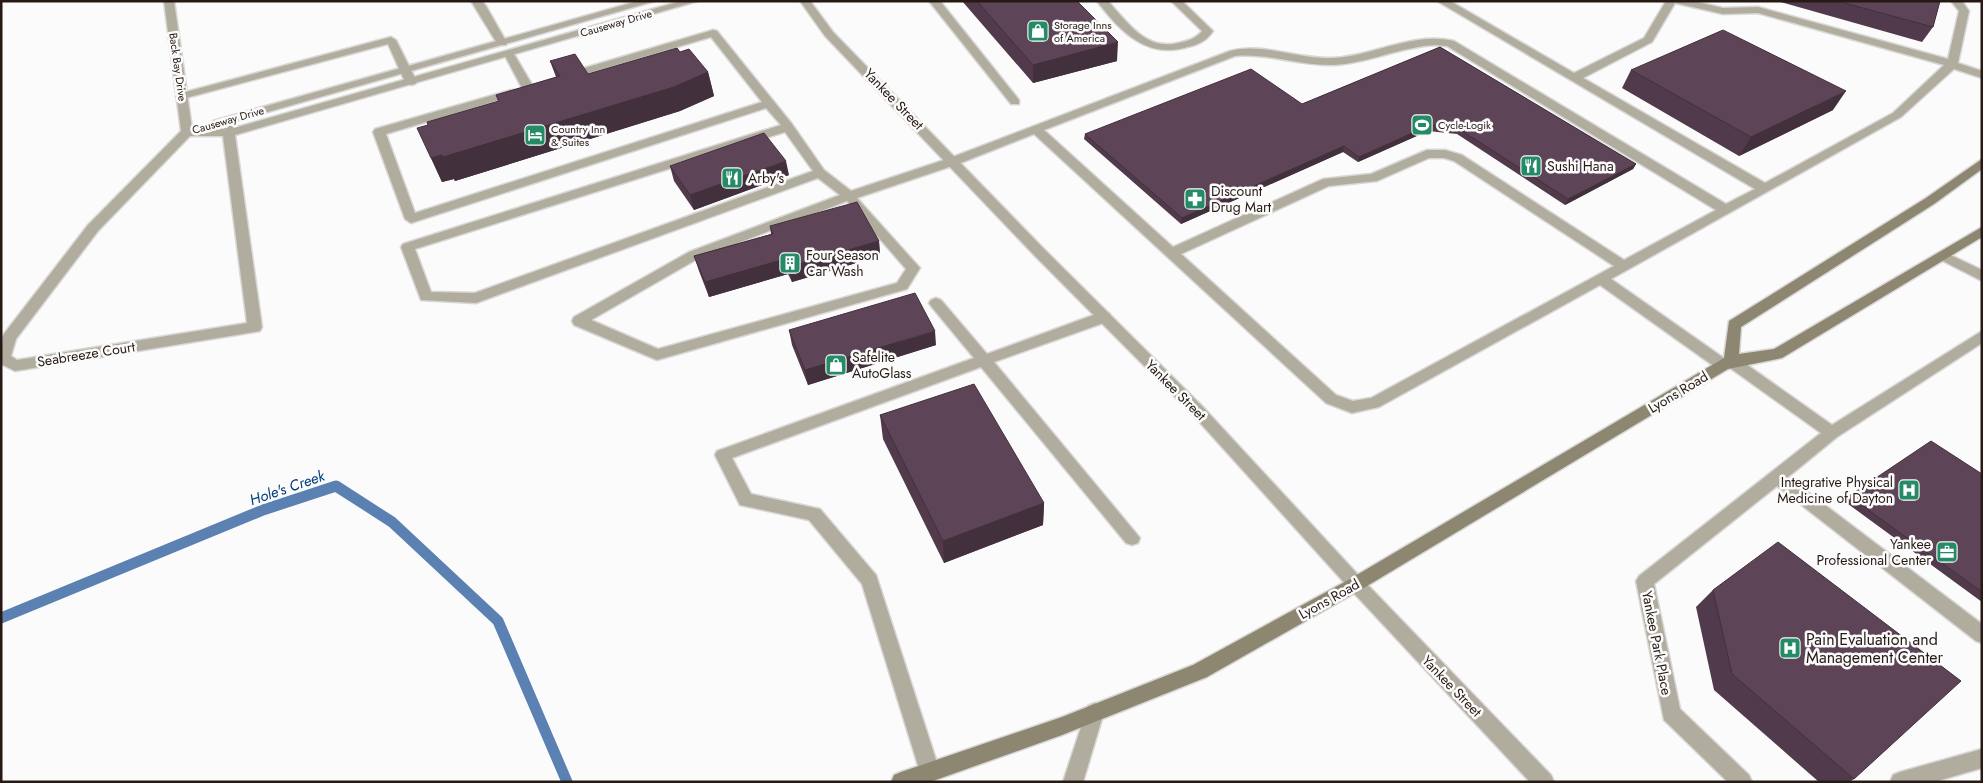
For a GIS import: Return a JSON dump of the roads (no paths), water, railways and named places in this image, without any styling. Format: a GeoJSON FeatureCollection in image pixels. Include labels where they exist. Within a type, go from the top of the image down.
{"type":"FeatureCollection","features":[{"type":"Feature","properties":{"kind":"main road"},"geometry":{"type":"LineString","coordinates":[[1727,363],[1734,325],[1930,200],[1982,162]]}},
{"type":"Feature","properties":{"kind":"main road","name":"Lyons Road"},"geometry":{"type":"LineString","coordinates":[[904,781],[1095,712],[1200,671],[1356,584],[1727,363],[1777,354],[1944,256],[1982,230]]}},
{"type":"Feature","properties":{"kind":"street","name":"Back Bay Drive"},"geometry":{"type":"LineString","coordinates":[[169,1],[187,132]]}},
{"type":"Feature","properties":{"kind":"street"},"geometry":{"type":"LineString","coordinates":[[476,1],[509,54],[533,86],[379,132],[412,219],[769,103]]}},
{"type":"Feature","properties":{"kind":"street","name":"Causeway Drive"},"geometry":{"type":"LineString","coordinates":[[228,127],[407,70],[650,1]]}},
{"type":"Feature","properties":{"kind":"street","name":"Causeway Drive"},"geometry":{"type":"LineString","coordinates":[[187,132],[228,127],[411,82],[693,1]]}},
{"type":"Feature","properties":{"kind":"street","name":"Yankee Street"},"geometry":{"type":"LineString","coordinates":[[805,1],[829,34],[1252,469],[1356,584],[1544,782]]}},
{"type":"Feature","properties":{"kind":"street"},"geometry":{"type":"LineString","coordinates":[[934,1],[1016,102]]}},
{"type":"Feature","properties":{"kind":"street"},"geometry":{"type":"LineString","coordinates":[[1102,1],[1145,45],[1164,50],[1202,40],[1208,31],[1176,1]]}},
{"type":"Feature","properties":{"kind":"street"},"geometry":{"type":"LineString","coordinates":[[1442,1],[1765,189]]}},
{"type":"Feature","properties":{"kind":"street"},"geometry":{"type":"LineString","coordinates":[[1574,78],[1648,40],[1671,1]]}},
{"type":"Feature","properties":{"kind":"street"},"geometry":{"type":"LineString","coordinates":[[1678,1],[1724,12],[1758,10],[1952,64],[1982,75]]}},
{"type":"Feature","properties":{"kind":"street"},"geometry":{"type":"LineString","coordinates":[[1036,129],[1330,399],[1352,406],[1374,403],[1897,115],[1952,64],[1964,11],[1956,1]]}},
{"type":"Feature","properties":{"kind":"street"},"geometry":{"type":"LineString","coordinates":[[556,79],[713,33],[788,127],[820,173],[849,196],[913,268],[902,286],[657,354],[579,321],[694,255],[849,196],[954,161],[1235,53],[1256,53],[1308,61],[1342,61],[1384,53],[1412,43],[1431,40],[1450,43],[1726,210]]}},
{"type":"Feature","properties":{"kind":"street"},"geometry":{"type":"LineString","coordinates":[[182,96],[392,40],[411,82]]}},
{"type":"Feature","properties":{"kind":"street","name":"Seabreeze Court"},"geometry":{"type":"LineString","coordinates":[[187,132],[93,228],[9,338],[2,358],[15,366],[255,327],[228,127]]}},
{"type":"Feature","properties":{"kind":"street"},"geometry":{"type":"LineString","coordinates":[[788,127],[408,247],[426,297],[476,298],[820,173]]}},
{"type":"Feature","properties":{"kind":"street"},"geometry":{"type":"LineString","coordinates":[[1172,253],[1327,182],[1373,178],[1428,154],[1445,154],[1458,158],[1624,266]]}},
{"type":"Feature","properties":{"kind":"street"},"geometry":{"type":"LineString","coordinates":[[1944,256],[1982,276]]}},
{"type":"Feature","properties":{"kind":"street"},"geometry":{"type":"LineString","coordinates":[[1601,279],[1832,433]]}},
{"type":"Feature","properties":{"kind":"street"},"geometry":{"type":"LineString","coordinates":[[936,303],[1132,538]]}},
{"type":"Feature","properties":{"kind":"street"},"geometry":{"type":"LineString","coordinates":[[930,772],[870,580],[814,514],[746,500],[723,455],[1104,316]]}},
{"type":"Feature","properties":{"kind":"street","name":"Yankee Park Place"},"geometry":{"type":"LineString","coordinates":[[1742,782],[1671,714],[1645,581],[1832,433],[1982,336]]}},
{"type":"Feature","properties":{"kind":"street"},"geometry":{"type":"LineString","coordinates":[[1777,477],[1982,635]]}},
{"type":"Feature","properties":{"kind":"street"},"geometry":{"type":"LineString","coordinates":[[1073,782],[1095,712]]}},
{"type":"Feature","properties":{"kind":"street"},"geometry":{"type":"LineString","coordinates":[[1900,782],[1982,758]]}},
{"type":"Feature","properties":{"kind":"waterway","name":"Hole's Creek"},"geometry":{"type":"LineString","coordinates":[[1,618],[263,510],[336,486],[392,522],[498,621],[567,782]]}},
{"type":"Feature","properties":{"kind":"place","name":"Storage Inns of America"},"geometry":{"type":"Point","coordinates":[1038,31]}},
{"type":"Feature","properties":{"kind":"place","name":"Cycle-Logik"},"geometry":{"type":"Point","coordinates":[1422,125]}},
{"type":"Feature","properties":{"kind":"place","name":"Country Inn & Suites"},"geometry":{"type":"Point","coordinates":[535,135]}},
{"type":"Feature","properties":{"kind":"place","name":"Sushi Hana"},"geometry":{"type":"Point","coordinates":[1531,166]}},
{"type":"Feature","properties":{"kind":"place","name":"Arby's"},"geometry":{"type":"Point","coordinates":[732,178]}},
{"type":"Feature","properties":{"kind":"place","name":"Discount Drug Mart"},"geometry":{"type":"Point","coordinates":[1195,199]}},
{"type":"Feature","properties":{"kind":"place","name":"Four Season Car Wash"},"geometry":{"type":"Point","coordinates":[790,263]}},
{"type":"Feature","properties":{"kind":"place","name":"Safelite AutoGlass"},"geometry":{"type":"Point","coordinates":[836,365]}},
{"type":"Feature","properties":{"kind":"place","name":"Integrative Physical Medicine of Dayton"},"geometry":{"type":"Point","coordinates":[1909,490]}},
{"type":"Feature","properties":{"kind":"place","name":"Yankee Professional Center"},"geometry":{"type":"Point","coordinates":[1947,552]}},
{"type":"Feature","properties":{"kind":"place","name":"Pain Evaluation and Management Center"},"geometry":{"type":"Point","coordinates":[1790,648]}}]}
